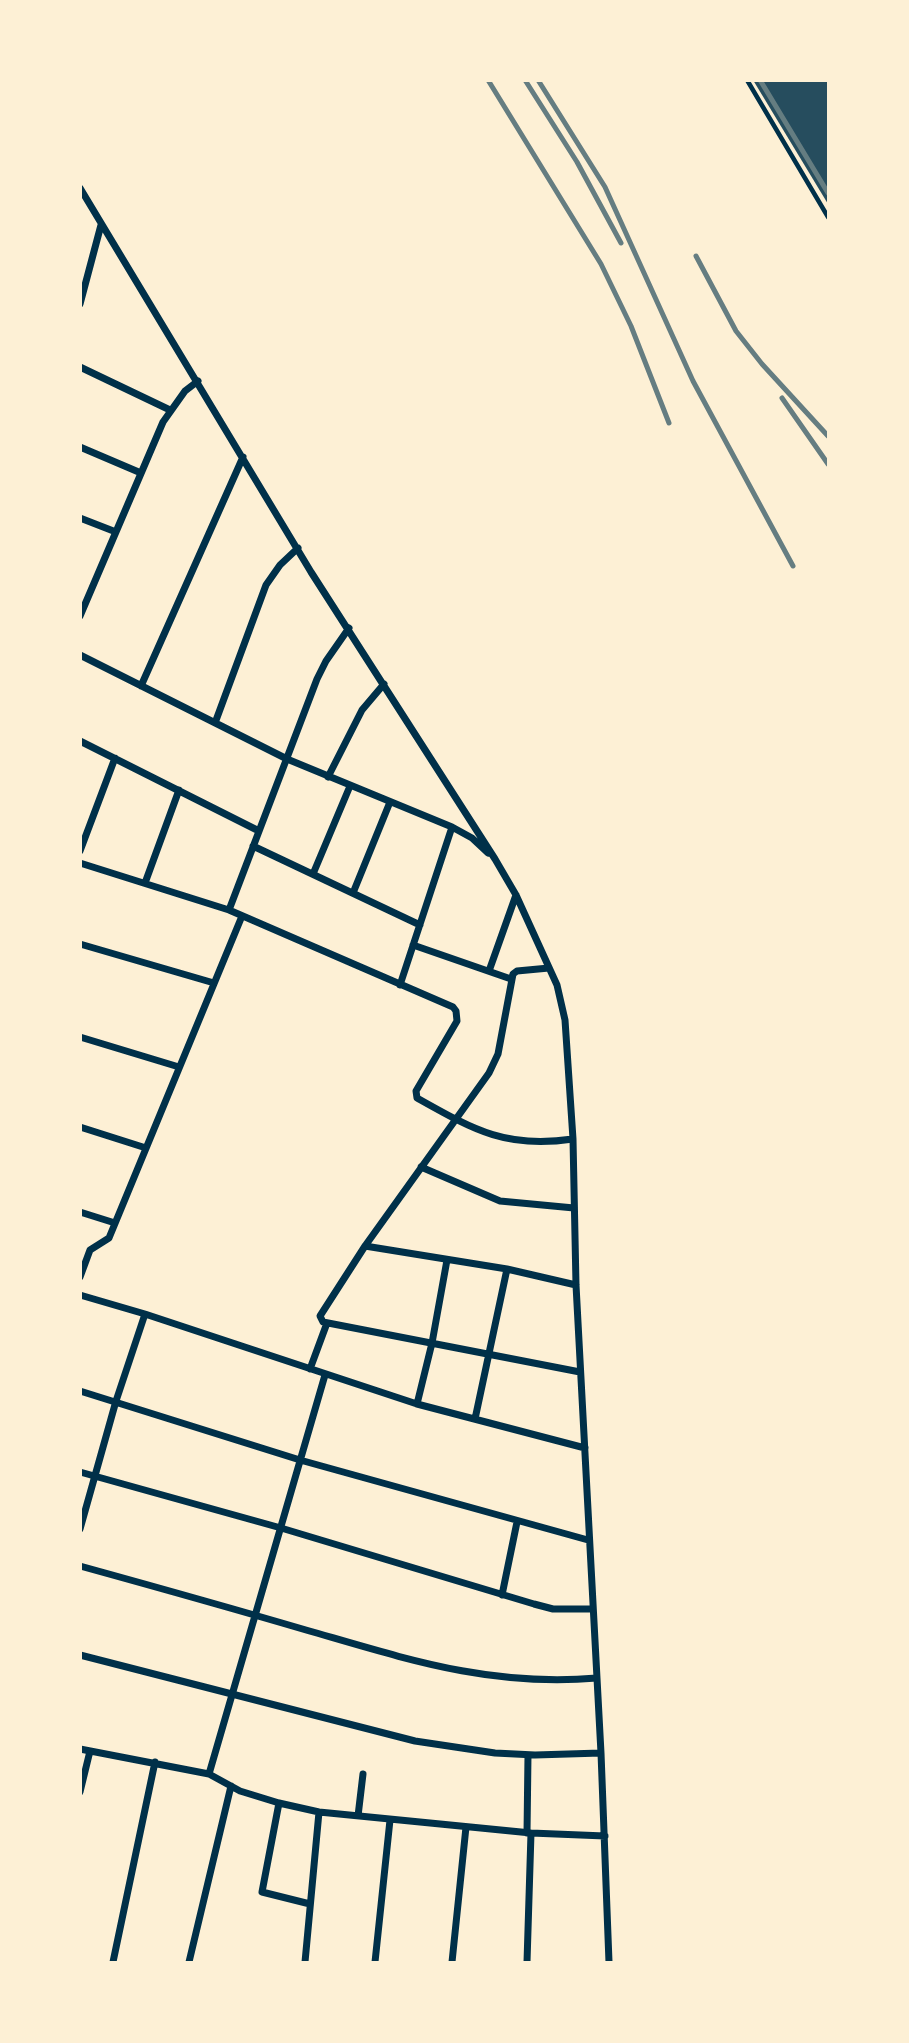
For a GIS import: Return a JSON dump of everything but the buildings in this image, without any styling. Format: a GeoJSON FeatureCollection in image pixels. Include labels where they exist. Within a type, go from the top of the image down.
{"type":"FeatureCollection","features":[{"type":"Feature","properties":{"kind":"street"},"geometry":{"type":"LineString","coordinates":[[81,192],[298,548],[495,859],[516,895],[561,997],[573,1139],[576,1285],[601,1753],[609,1962]]}},
{"type":"Feature","properties":{"kind":"street"},"geometry":{"type":"LineString","coordinates":[[80,304],[101,225]]}},
{"type":"Feature","properties":{"kind":"street"},"geometry":{"type":"LineString","coordinates":[[80,367],[170,410]]}},
{"type":"Feature","properties":{"kind":"street"},"geometry":{"type":"LineString","coordinates":[[80,616],[84,597],[170,410],[185,391],[198,381]]}},
{"type":"Feature","properties":{"kind":"street"},"geometry":{"type":"LineString","coordinates":[[80,447],[141,473]]}},
{"type":"Feature","properties":{"kind":"street"},"geometry":{"type":"LineString","coordinates":[[141,686],[243,457]]}},
{"type":"Feature","properties":{"kind":"street"},"geometry":{"type":"LineString","coordinates":[[80,518],[116,532]]}},
{"type":"Feature","properties":{"kind":"street"},"geometry":{"type":"LineString","coordinates":[[215,723],[266,584],[280,565],[298,548]]}},
{"type":"Feature","properties":{"kind":"street"},"geometry":{"type":"LineString","coordinates":[[229,910],[317,679],[331,652],[349,628]]}},
{"type":"Feature","properties":{"kind":"street"},"geometry":{"type":"LineString","coordinates":[[80,655],[287,759],[452,827],[472,838],[495,859]]}},
{"type":"Feature","properties":{"kind":"street"},"geometry":{"type":"LineString","coordinates":[[328,777],[362,710],[384,684]]}},
{"type":"Feature","properties":{"kind":"street"},"geometry":{"type":"LineString","coordinates":[[80,741],[258,831]]}},
{"type":"Feature","properties":{"kind":"street"},"geometry":{"type":"LineString","coordinates":[[80,851],[114,758]]}},
{"type":"Feature","properties":{"kind":"street"},"geometry":{"type":"LineString","coordinates":[[313,874],[350,786]]}},
{"type":"Feature","properties":{"kind":"street"},"geometry":{"type":"LineString","coordinates":[[145,884],[178,790]]}},
{"type":"Feature","properties":{"kind":"street"},"geometry":{"type":"LineString","coordinates":[[353,893],[390,803]]}},
{"type":"Feature","properties":{"kind":"street"},"geometry":{"type":"LineString","coordinates":[[400,985],[452,827]]}},
{"type":"Feature","properties":{"kind":"street"},"geometry":{"type":"LineString","coordinates":[[253,846],[420,925]]}},
{"type":"Feature","properties":{"kind":"street"},"geometry":{"type":"LineString","coordinates":[[80,863],[229,910],[453,1007],[457,1021],[416,1094],[417,1098],[480,1132],[506,1140],[533,1143],[573,1139]]}},
{"type":"Feature","properties":{"kind":"street"},"geometry":{"type":"LineString","coordinates":[[489,971],[516,895]]}},
{"type":"Feature","properties":{"kind":"street"},"geometry":{"type":"LineString","coordinates":[[80,1277],[90,1250],[108,1238],[115,1223],[242,916]]}},
{"type":"Feature","properties":{"kind":"street"},"geometry":{"type":"LineString","coordinates":[[80,944],[214,983]]}},
{"type":"Feature","properties":{"kind":"street"},"geometry":{"type":"LineString","coordinates":[[414,944],[511,979]]}},
{"type":"Feature","properties":{"kind":"street"},"geometry":{"type":"LineString","coordinates":[[310,1369],[325,1322],[320,1313],[489,1073],[498,1054],[511,979],[517,971],[549,968]]}},
{"type":"Feature","properties":{"kind":"street"},"geometry":{"type":"LineString","coordinates":[[80,1037],[179,1067]]}},
{"type":"Feature","properties":{"kind":"street"},"geometry":{"type":"LineString","coordinates":[[80,1127],[146,1148]]}},
{"type":"Feature","properties":{"kind":"street"},"geometry":{"type":"LineString","coordinates":[[421,1167],[500,1201],[574,1208]]}},
{"type":"Feature","properties":{"kind":"street"},"geometry":{"type":"LineString","coordinates":[[80,1212],[115,1223]]}},
{"type":"Feature","properties":{"kind":"street"},"geometry":{"type":"LineString","coordinates":[[365,1246],[507,1269],[576,1285]]}},
{"type":"Feature","properties":{"kind":"street"},"geometry":{"type":"LineString","coordinates":[[417,1404],[432,1343],[447,1260]]}},
{"type":"Feature","properties":{"kind":"street"},"geometry":{"type":"LineString","coordinates":[[475,1419],[507,1269]]}},
{"type":"Feature","properties":{"kind":"street"},"geometry":{"type":"LineString","coordinates":[[80,1295],[417,1404],[585,1448]]}},
{"type":"Feature","properties":{"kind":"street"},"geometry":{"type":"LineString","coordinates":[[80,1529],[116,1401],[145,1314]]}},
{"type":"Feature","properties":{"kind":"street"},"geometry":{"type":"LineString","coordinates":[[325,1322],[580,1371]]}},
{"type":"Feature","properties":{"kind":"street"},"geometry":{"type":"LineString","coordinates":[[209,1774],[325,1375]]}},
{"type":"Feature","properties":{"kind":"street"},"geometry":{"type":"LineString","coordinates":[[80,1391],[300,1461],[588,1540]]}},
{"type":"Feature","properties":{"kind":"street"},"geometry":{"type":"LineString","coordinates":[[80,1472],[281,1528],[553,1609],[593,1609]]}},
{"type":"Feature","properties":{"kind":"street"},"geometry":{"type":"LineString","coordinates":[[502,1595],[517,1521]]}},
{"type":"Feature","properties":{"kind":"street"},"geometry":{"type":"LineString","coordinates":[[80,1566],[459,1672],[542,1680],[597,1678]]}},
{"type":"Feature","properties":{"kind":"street"},"geometry":{"type":"LineString","coordinates":[[80,1656],[455,1749],[528,1755],[601,1753]]}},
{"type":"Feature","properties":{"kind":"street"},"geometry":{"type":"LineString","coordinates":[[80,1749],[209,1774],[231,1787],[279,1804],[319,1812],[529,1833],[605,1836]]}},
{"type":"Feature","properties":{"kind":"street"},"geometry":{"type":"LineString","coordinates":[[80,1793],[90,1751]]}},
{"type":"Feature","properties":{"kind":"street"},"geometry":{"type":"LineString","coordinates":[[527,1962],[528,1755]]}},
{"type":"Feature","properties":{"kind":"street"},"geometry":{"type":"LineString","coordinates":[[113,1962],[155,1762]]}},
{"type":"Feature","properties":{"kind":"street"},"geometry":{"type":"LineString","coordinates":[[358,1816],[363,1774]]}},
{"type":"Feature","properties":{"kind":"street"},"geometry":{"type":"LineString","coordinates":[[189,1962],[231,1787]]}},
{"type":"Feature","properties":{"kind":"street"},"geometry":{"type":"LineString","coordinates":[[279,1804],[262,1892],[310,1905]]}},
{"type":"Feature","properties":{"kind":"street"},"geometry":{"type":"LineString","coordinates":[[305,1962],[319,1812]]}},
{"type":"Feature","properties":{"kind":"street"},"geometry":{"type":"LineString","coordinates":[[375,1962],[390,1820]]}},
{"type":"Feature","properties":{"kind":"street"},"geometry":{"type":"LineString","coordinates":[[452,1962],[466,1827]]}},
{"type":"Feature","properties":{"kind":"lane"},"geometry":{"type":"LineString","coordinates":[[747,80],[828,217]]}},
{"type":"Feature","properties":{"kind":"railway"},"geometry":{"type":"LineString","coordinates":[[488,80],[601,264],[631,326],[669,423]]}},
{"type":"Feature","properties":{"kind":"railway"},"geometry":{"type":"LineString","coordinates":[[525,80],[577,162],[621,243]]}},
{"type":"Feature","properties":{"kind":"railway"},"geometry":{"type":"LineString","coordinates":[[538,80],[605,187],[693,381],[793,566]]}},
{"type":"Feature","properties":{"kind":"railway"},"geometry":{"type":"LineString","coordinates":[[760,80],[828,193]]}},
{"type":"Feature","properties":{"kind":"railway"},"geometry":{"type":"LineString","coordinates":[[696,256],[736,331],[762,364],[828,436]]}},
{"type":"Feature","properties":{"kind":"railway"},"geometry":{"type":"LineString","coordinates":[[782,398],[828,464]]}}]}
